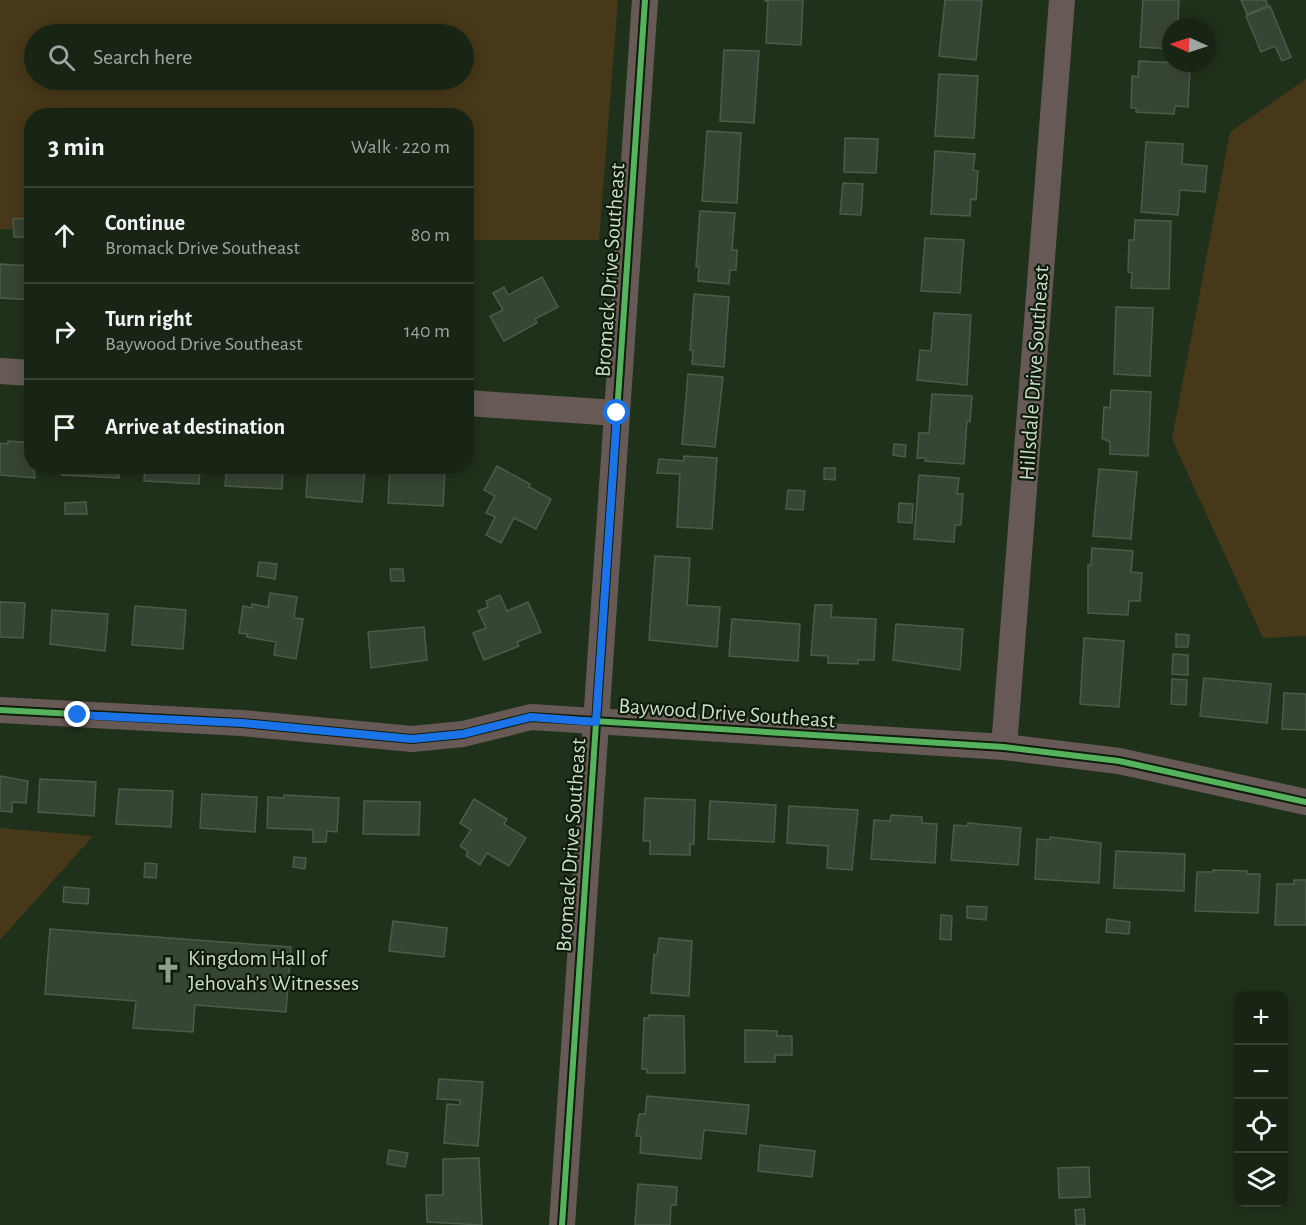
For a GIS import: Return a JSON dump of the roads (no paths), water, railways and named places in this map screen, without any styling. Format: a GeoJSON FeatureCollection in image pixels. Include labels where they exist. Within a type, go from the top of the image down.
{"type":"FeatureCollection","features":[{"type":"Feature","properties":{"kind":"street","name":"Bromack Drive Southeast"},"geometry":{"type":"LineString","coordinates":[[562,1225],[645,0]]}},
{"type":"Feature","properties":{"kind":"street","name":"Hillsdale Drive Southeast"},"geometry":{"type":"LineString","coordinates":[[1004,747],[1062,0]]}},
{"type":"Feature","properties":{"kind":"street"},"geometry":{"type":"LineString","coordinates":[[0,371],[24,372]]}},
{"type":"Feature","properties":{"kind":"street"},"geometry":{"type":"LineString","coordinates":[[474,404],[617,413]]}},
{"type":"Feature","properties":{"kind":"street","name":"Baywood Drive Southeast"},"geometry":{"type":"LineString","coordinates":[[0,710],[242,723],[412,739],[463,734],[531,717],[1004,747],[1119,761],[1306,802]]}},
{"type":"Feature","properties":{"kind":"place","name":"Kingdom Hall of Jehovah’s Witnesses"},"geometry":{"type":"Point","coordinates":[168,970]}}]}
